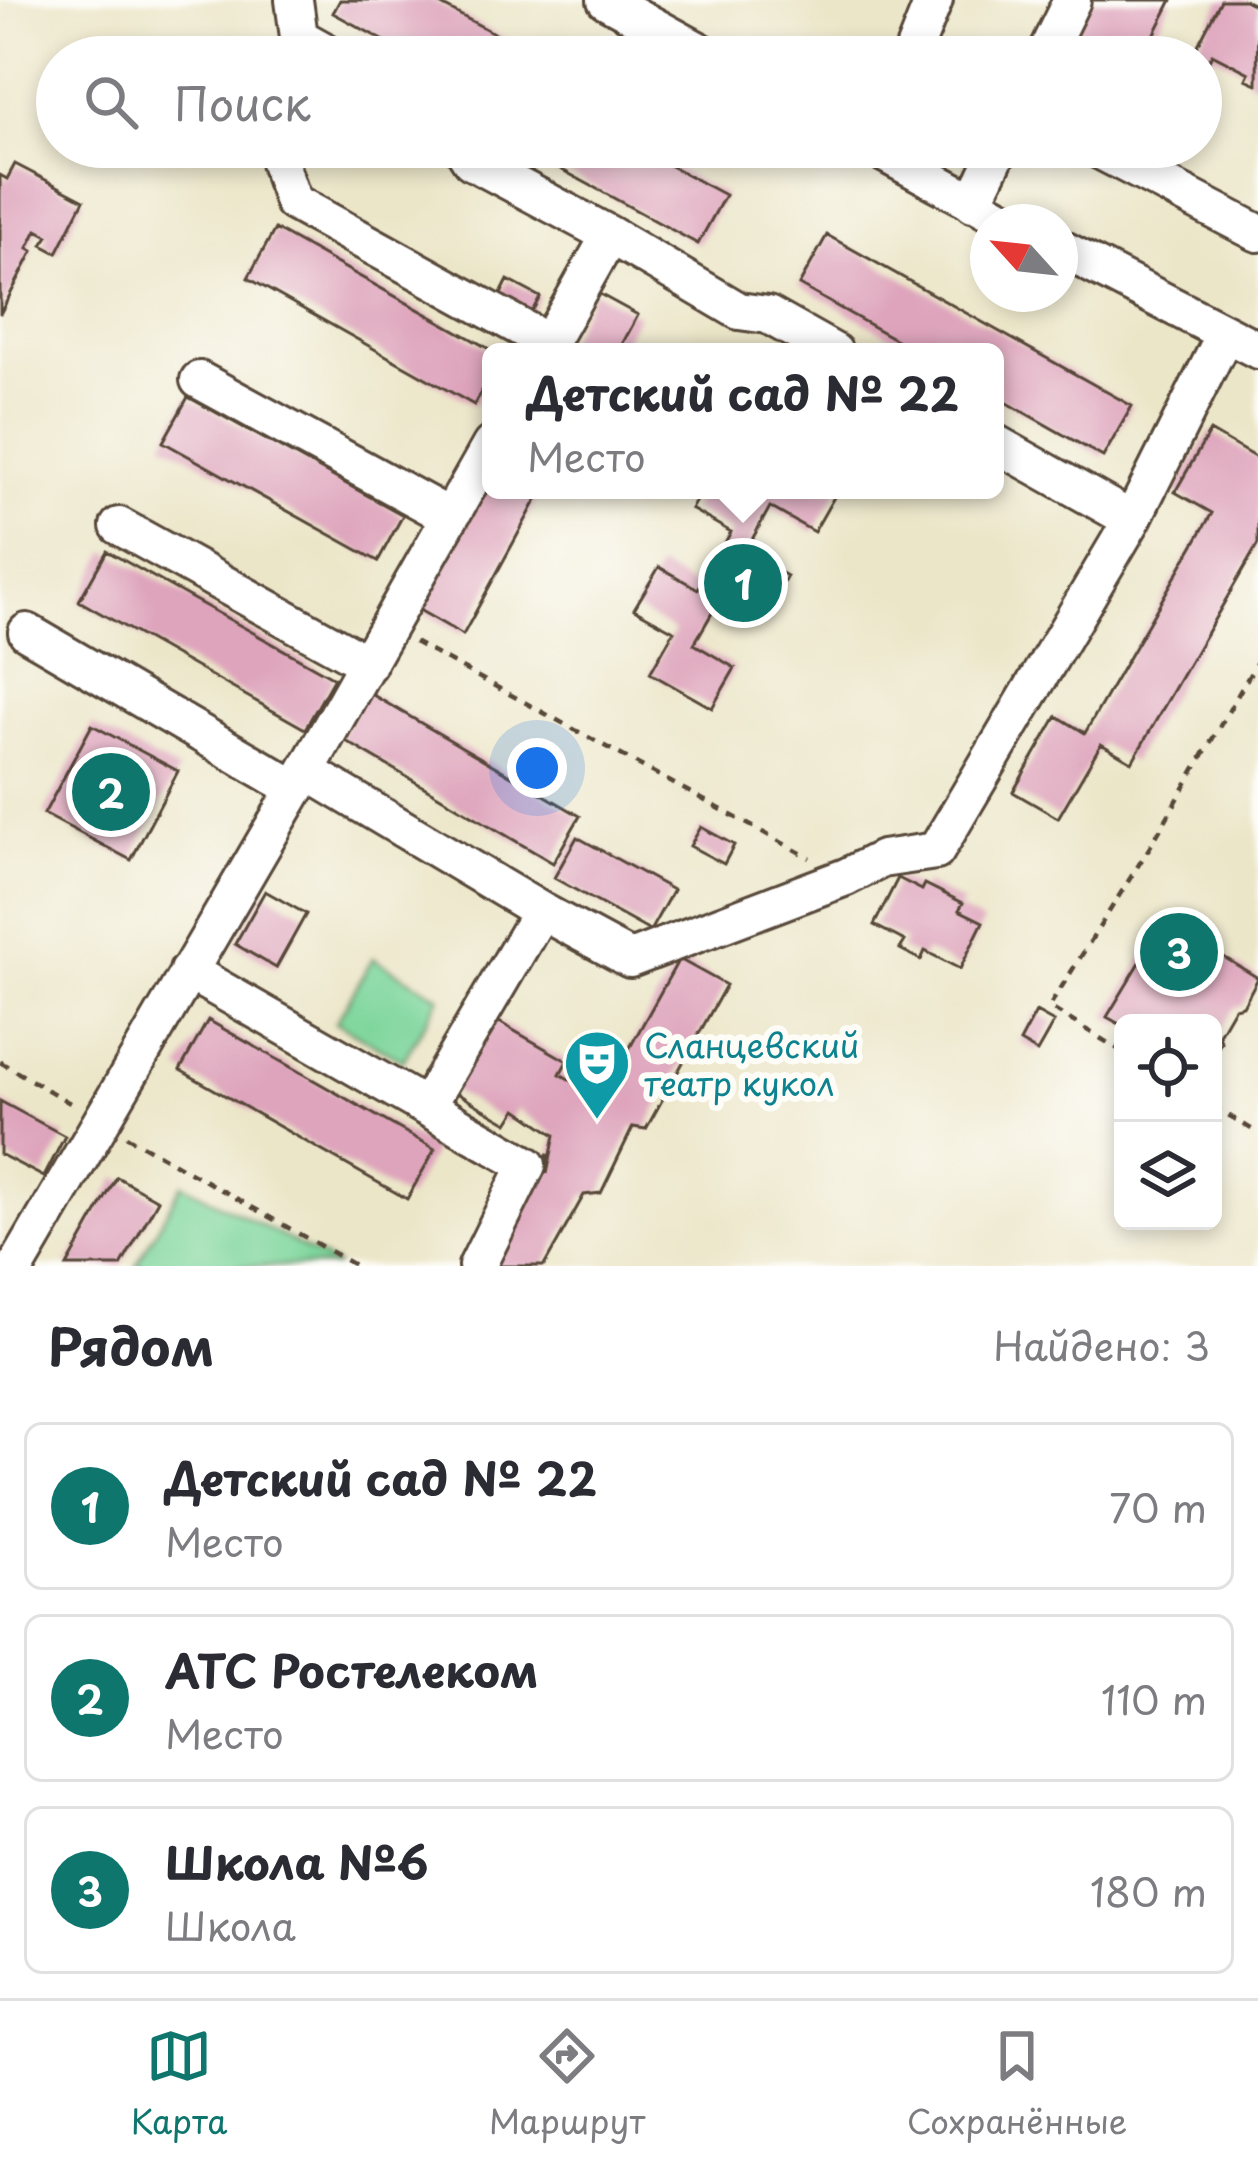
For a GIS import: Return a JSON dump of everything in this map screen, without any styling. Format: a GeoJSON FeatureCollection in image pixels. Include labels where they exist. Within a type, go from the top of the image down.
{"type":"FeatureCollection","features":[{"type":"Feature","properties":{"kind":"street"},"geometry":{"type":"LineString","coordinates":[[294,0],[299,36]]}},
{"type":"Feature","properties":{"kind":"street"},"geometry":{"type":"LineString","coordinates":[[606,0],[672,36]]}},
{"type":"Feature","properties":{"kind":"street"},"geometry":{"type":"LineString","coordinates":[[919,36],[934,0]]}},
{"type":"Feature","properties":{"kind":"street"},"geometry":{"type":"LineString","coordinates":[[1054,36],[1072,0]]}},
{"type":"Feature","properties":{"kind":"street"},"geometry":{"type":"LineString","coordinates":[[281,168],[293,202],[537,343]]}},
{"type":"Feature","properties":{"kind":"street"},"geometry":{"type":"LineString","coordinates":[[484,168],[739,311],[768,315],[818,343]]}},
{"type":"Feature","properties":{"kind":"street"},"geometry":{"type":"LineString","coordinates":[[912,168],[977,204]]}},
{"type":"Feature","properties":{"kind":"street"},"geometry":{"type":"LineString","coordinates":[[973,202],[990,168]]}},
{"type":"Feature","properties":{"kind":"street"},"geometry":{"type":"LineString","coordinates":[[1133,168],[1258,233]]}},
{"type":"Feature","properties":{"kind":"street"},"geometry":{"type":"LineString","coordinates":[[549,343],[610,235]]}},
{"type":"Feature","properties":{"kind":"street"},"geometry":{"type":"LineString","coordinates":[[27,632],[630,959],[882,860],[936,850],[1242,342],[1078,257]]}},
{"type":"Feature","properties":{"kind":"street"},"geometry":{"type":"LineString","coordinates":[[199,380],[450,518]]}},
{"type":"Feature","properties":{"kind":"street"},"geometry":{"type":"LineString","coordinates":[[1004,448],[1132,520]]}},
{"type":"Feature","properties":{"kind":"street"},"geometry":{"type":"LineString","coordinates":[[15,1248],[188,971],[482,461]]}},
{"type":"Feature","properties":{"kind":"street"},"geometry":{"type":"LineString","coordinates":[[119,526],[368,664]]}},
{"type":"Feature","properties":{"kind":"street"},"geometry":{"type":"LineString","coordinates":[[426,1107],[541,910]]}},
{"type":"Feature","properties":{"kind":"street"},"geometry":{"type":"LineString","coordinates":[[188,971],[527,1165],[476,1266]]}},
{"type":"Feature","properties":{"kind":"path"},"geometry":{"type":"LineString","coordinates":[[388,627],[846,877]]}},
{"type":"Feature","properties":{"kind":"path"},"geometry":{"type":"LineString","coordinates":[[1114,1046],[1049,1006],[1153,842],[1258,660]]}},
{"type":"Feature","properties":{"kind":"path"},"geometry":{"type":"LineString","coordinates":[[0,1062],[356,1266]]}},
{"type":"Feature","properties":{"kind":"path"},"geometry":{"type":"LineString","coordinates":[[1222,1111],[1258,1133]]}},
{"type":"Feature","properties":{"kind":"green space"},"geometry":{"type":"Polygon","coordinates":[[[373,958],[440,997],[403,1061],[336,1022],[373,958]]]}},
{"type":"Feature","properties":{"kind":"green space"},"geometry":{"type":"Polygon","coordinates":[[[182,1184],[338,1266],[136,1266],[182,1184]]]}},
{"type":"Feature","properties":{"kind":"building"},"geometry":{"type":"Polygon","coordinates":[[[340,0],[432,0],[499,36],[375,36],[333,13],[340,0]]]}},
{"type":"Feature","properties":{"kind":"building"},"geometry":{"type":"Polygon","coordinates":[[[1088,0],[1172,0],[1154,36],[1070,36],[1088,0]]]}},
{"type":"Feature","properties":{"kind":"building"},"geometry":{"type":"Polygon","coordinates":[[[1221,0],[1244,0],[1258,7],[1257,84],[1246,79],[1249,73],[1222,59],[1222,36],[1203,36],[1221,0]]]}},
{"type":"Feature","properties":{"kind":"building"},"geometry":{"type":"Polygon","coordinates":[[[15,164],[84,200],[57,253],[42,245],[48,236],[37,230],[28,248],[33,251],[0,314],[0,175],[7,179],[15,164]]]}},
{"type":"Feature","properties":{"kind":"building"},"geometry":{"type":"Polygon","coordinates":[[[559,168],[674,168],[725,195],[698,244],[559,168]]]}},
{"type":"Feature","properties":{"kind":"building"},"geometry":{"type":"Polygon","coordinates":[[[275,229],[482,345],[482,390],[474,405],[248,278],[275,229]]]}},
{"type":"Feature","properties":{"kind":"building"},"geometry":{"type":"Polygon","coordinates":[[[827,235],[1132,406],[1103,457],[1004,401],[1004,343],[902,343],[799,285],[827,235]]]}},
{"type":"Feature","properties":{"kind":"building"},"geometry":{"type":"Polygon","coordinates":[[[508,280],[540,297],[530,315],[499,298],[508,280]]]}},
{"type":"Feature","properties":{"kind":"building"},"geometry":{"type":"Polygon","coordinates":[[[594,291],[638,315],[623,343],[565,343],[594,291]]]}},
{"type":"Feature","properties":{"kind":"building"},"geometry":{"type":"Polygon","coordinates":[[[188,397],[403,515],[378,561],[163,442],[188,397]]]}},
{"type":"Feature","properties":{"kind":"building"},"geometry":{"type":"Polygon","coordinates":[[[1210,431],[1258,459],[1258,544],[1132,762],[1101,744],[1058,818],[1013,792],[1057,716],[1085,733],[1212,513],[1175,492],[1210,431]]]}},
{"type":"Feature","properties":{"kind":"building"},"geometry":{"type":"Polygon","coordinates":[[[482,494],[482,499],[537,499],[463,635],[419,610],[482,494]]]}},
{"type":"Feature","properties":{"kind":"building"},"geometry":{"type":"Polygon","coordinates":[[[697,499],[833,499],[814,532],[770,507],[745,552],[787,576],[760,624],[719,601],[694,644],[735,668],[712,708],[650,673],[674,631],[634,609],[659,567],[698,589],[731,532],[691,509],[697,499]]]}},
{"type":"Feature","properties":{"kind":"building"},"geometry":{"type":"Polygon","coordinates":[[[107,551],[334,678],[305,729],[79,601],[107,551]]]}},
{"type":"Feature","properties":{"kind":"building"},"geometry":{"type":"Polygon","coordinates":[[[366,691],[580,816],[553,863],[339,737],[366,691]]]}},
{"type":"Feature","properties":{"kind":"building"},"geometry":{"type":"Polygon","coordinates":[[[92,725],[178,771],[131,860],[44,814],[92,725]]]}},
{"type":"Feature","properties":{"kind":"building"},"geometry":{"type":"Polygon","coordinates":[[[701,827],[734,845],[724,864],[690,846],[701,827]]]}},
{"type":"Feature","properties":{"kind":"building"},"geometry":{"type":"Polygon","coordinates":[[[577,837],[673,890],[650,931],[554,878],[577,837]]]}},
{"type":"Feature","properties":{"kind":"building"},"geometry":{"type":"Polygon","coordinates":[[[898,878],[922,890],[925,884],[963,903],[959,910],[983,922],[960,969],[925,951],[921,960],[900,949],[905,941],[874,925],[898,878]]]}},
{"type":"Feature","properties":{"kind":"building"},"geometry":{"type":"Polygon","coordinates":[[[265,891],[306,914],[276,968],[235,944],[265,891]]]}},
{"type":"Feature","properties":{"kind":"building"},"geometry":{"type":"Polygon","coordinates":[[[1165,921],[1258,978],[1243,1006],[1234,1008],[1222,1029],[1222,1014],[1114,1014],[1114,1021],[1107,1017],[1165,921]]]}},
{"type":"Feature","properties":{"kind":"building"},"geometry":{"type":"Polygon","coordinates":[[[679,959],[726,985],[646,1129],[633,1127],[601,1193],[584,1195],[544,1266],[485,1266],[548,1154],[547,1174],[555,1135],[517,1109],[508,1123],[451,1090],[492,1018],[567,1061],[560,1074],[602,1098],[679,959]]]}},
{"type":"Feature","properties":{"kind":"building"},"geometry":{"type":"Polygon","coordinates":[[[1036,1012],[1054,1022],[1037,1052],[1020,1042],[1036,1012]]]}},
{"type":"Feature","properties":{"kind":"building"},"geometry":{"type":"Polygon","coordinates":[[[208,1020],[435,1149],[407,1199],[180,1070],[208,1020]]]}},
{"type":"Feature","properties":{"kind":"building"},"geometry":{"type":"Polygon","coordinates":[[[0,1101],[65,1136],[44,1177],[0,1154],[0,1101]]]}},
{"type":"Feature","properties":{"kind":"building"},"geometry":{"type":"Polygon","coordinates":[[[117,1177],[158,1200],[121,1266],[67,1266],[117,1177]]]}},
{"type":"Feature","properties":{"kind":"place","name":"Детский сад № 22"},"geometry":{"type":"Point","coordinates":[743,583]}},
{"type":"Feature","properties":{"kind":"place","name":"АТС Ростелеком"},"geometry":{"type":"Point","coordinates":[111,792]}},
{"type":"Feature","properties":{"kind":"place","name":"Школа №6"},"geometry":{"type":"Point","coordinates":[1179,952]}},
{"type":"Feature","properties":{"kind":"place","name":"Сланцевский театр кукол"},"geometry":{"type":"Point","coordinates":[597,1122]}}]}
